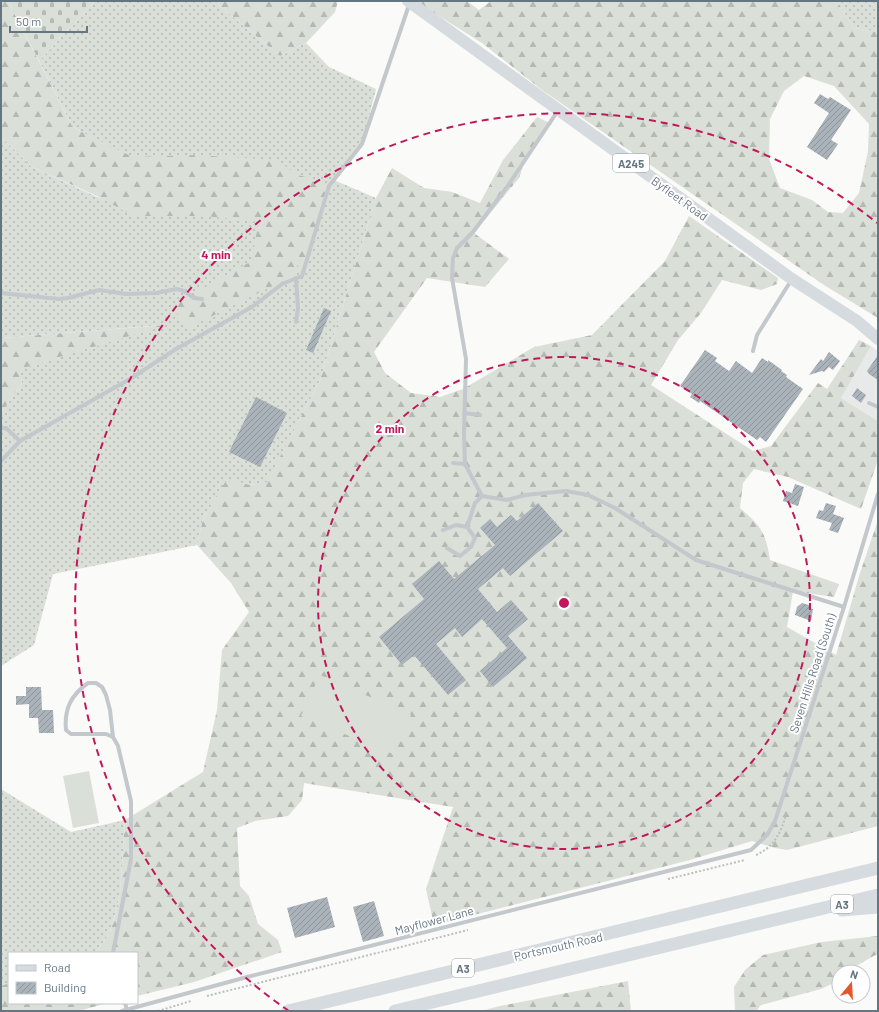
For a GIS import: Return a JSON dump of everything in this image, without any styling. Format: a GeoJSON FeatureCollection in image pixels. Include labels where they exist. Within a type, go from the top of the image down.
{"type":"FeatureCollection","features":[{"type":"Feature","properties":{"kind":"highway"},"geometry":{"type":"LineString","coordinates":[[828,880],[878,863]]}},
{"type":"Feature","properties":{"kind":"highway","name":"A3"},"geometry":{"type":"LineString","coordinates":[[828,880],[878,868]]}},
{"type":"Feature","properties":{"kind":"highway","name":"Portsmouth Road"},"geometry":{"type":"LineString","coordinates":[[288,1011],[828,880]]}},
{"type":"Feature","properties":{"kind":"highway","name":"A3"},"geometry":{"type":"LineString","coordinates":[[395,1011],[878,895]]}},
{"type":"Feature","properties":{"kind":"highway"},"geometry":{"type":"LineString","coordinates":[[806,913],[878,907]]}},
{"type":"Feature","properties":{"kind":"main road","name":"Byfleet Road"},"geometry":{"type":"LineString","coordinates":[[409,2],[792,279],[857,321],[878,339]]}},
{"type":"Feature","properties":{"kind":"main road","name":"Byfleet Road"},"geometry":{"type":"LineString","coordinates":[[857,321],[878,328]]}},
{"type":"Feature","properties":{"kind":"lane"},"geometry":{"type":"LineString","coordinates":[[1,461],[20,441],[53,424],[130,379],[176,349],[252,306],[282,284],[302,276],[329,186],[362,144],[409,2]]}},
{"type":"Feature","properties":{"kind":"lane"},"geometry":{"type":"LineString","coordinates":[[482,496],[465,464],[464,413],[466,359],[452,278],[453,258],[457,248],[473,232],[507,187],[558,110]]}},
{"type":"Feature","properties":{"kind":"lane"},"geometry":{"type":"LineString","coordinates":[[296,278],[298,308],[296,322]]}},
{"type":"Feature","properties":{"kind":"lane"},"geometry":{"type":"LineString","coordinates":[[753,351],[757,335],[792,279]]}},
{"type":"Feature","properties":{"kind":"lane"},"geometry":{"type":"LineString","coordinates":[[1,293],[59,299],[98,290],[126,294],[177,289],[184,291],[194,298],[202,299]]}},
{"type":"Feature","properties":{"kind":"lane"},"geometry":{"type":"LineString","coordinates":[[869,403],[878,407]]}},
{"type":"Feature","properties":{"kind":"lane"},"geometry":{"type":"LineString","coordinates":[[464,413],[480,415]]}},
{"type":"Feature","properties":{"kind":"lane"},"geometry":{"type":"LineString","coordinates":[[1,428],[6,428],[20,441]]}},
{"type":"Feature","properties":{"kind":"lane"},"geometry":{"type":"LineString","coordinates":[[453,463],[465,464]]}},
{"type":"Feature","properties":{"kind":"lane"},"geometry":{"type":"LineString","coordinates":[[482,496],[507,500],[525,495],[566,490],[588,495],[615,508],[696,560],[844,607]]}},
{"type":"Feature","properties":{"kind":"lane","name":"Seven Hills Road (South)"},"geometry":{"type":"LineString","coordinates":[[751,850],[767,835],[775,822],[844,607],[878,494]]}},
{"type":"Feature","properties":{"kind":"lane"},"geometry":{"type":"LineString","coordinates":[[467,527],[475,503],[482,496]]}},
{"type":"Feature","properties":{"kind":"lane"},"geometry":{"type":"LineString","coordinates":[[443,530],[456,525],[467,527],[475,538],[470,547],[460,556],[447,548]]}},
{"type":"Feature","properties":{"kind":"lane"},"geometry":{"type":"LineString","coordinates":[[113,737],[106,734],[94,733],[71,734],[66,730],[67,707],[72,697],[88,683],[96,683],[102,687],[106,695],[110,710],[113,737],[118,746],[129,792],[132,835],[128,883],[114,952]]}},
{"type":"Feature","properties":{"kind":"lane","name":"Mayflower Lane"},"geometry":{"type":"LineString","coordinates":[[122,1011],[247,977],[425,933],[501,912],[741,854],[751,850]]}},
{"type":"Feature","properties":{"kind":"lane"},"geometry":{"type":"LineString","coordinates":[[125,1004],[127,1010]]}},
{"type":"Feature","properties":{"kind":"path"},"geometry":{"type":"LineString","coordinates":[[753,856],[768,849],[778,836],[788,806]]}},
{"type":"Feature","properties":{"kind":"path"},"geometry":{"type":"LineString","coordinates":[[666,880],[750,858]]}},
{"type":"Feature","properties":{"kind":"path"},"geometry":{"type":"LineString","coordinates":[[200,998],[474,928]]}},
{"type":"Feature","properties":{"kind":"path"},"geometry":{"type":"LineString","coordinates":[[158,1011],[194,1000]]}},
{"type":"Feature","properties":{"kind":"shaded area"},"geometry":{"type":"Polygon","coordinates":[[[871,346],[878,351],[878,421],[841,398],[871,346]]]}},
{"type":"Feature","properties":{"kind":"green space"},"geometry":{"type":"Polygon","coordinates":[[[1,1],[8,1],[72,126],[78,130],[133,157],[197,155],[277,160],[298,175],[317,180],[329,186],[302,276],[297,263],[293,276],[188,328],[171,305],[252,261],[258,222],[206,216],[133,216],[99,197],[32,167],[1,137],[1,1]]]}},
{"type":"Feature","properties":{"kind":"green space"},"geometry":{"type":"Polygon","coordinates":[[[8,1],[95,1],[39,61],[8,1]]]}},
{"type":"Feature","properties":{"kind":"green space"},"geometry":{"type":"Polygon","coordinates":[[[95,1],[217,1],[220,6],[280,56],[306,43],[329,67],[376,89],[362,144],[334,180],[376,198],[320,380],[267,483],[250,485],[227,480],[203,519],[197,545],[53,574],[34,645],[1,666],[1,413],[22,383],[19,369],[164,325],[1,338],[1,137],[32,167],[95,196],[138,212],[270,208],[292,249],[302,275],[329,186],[133,164],[72,126],[39,61],[95,1]]]}},
{"type":"Feature","properties":{"kind":"green space"},"geometry":{"type":"Polygon","coordinates":[[[217,1],[338,1],[335,12],[306,43],[280,56],[220,6],[217,1]]]}},
{"type":"Feature","properties":{"kind":"green space"},"geometry":{"type":"Polygon","coordinates":[[[415,1],[467,1],[479,10],[491,1],[837,1],[854,28],[878,32],[878,318],[824,285],[542,90],[482,43],[415,1]],[[804,76],[784,91],[770,119],[769,159],[780,188],[812,200],[828,212],[843,213],[859,193],[868,151],[869,124],[834,86],[804,76]]]}},
{"type":"Feature","properties":{"kind":"green space"},"geometry":{"type":"Polygon","coordinates":[[[837,1],[878,1],[878,32],[854,28],[837,1]]]}},
{"type":"Feature","properties":{"kind":"green space"},"geometry":{"type":"Polygon","coordinates":[[[537,117],[552,124],[544,131],[527,155],[519,178],[474,233],[509,259],[485,287],[427,278],[374,352],[385,373],[411,393],[440,397],[463,389],[534,347],[592,335],[665,261],[689,216],[778,278],[777,284],[761,290],[722,280],[701,313],[678,340],[651,385],[753,451],[771,446],[818,383],[827,389],[859,340],[871,346],[841,398],[878,421],[878,460],[861,509],[788,477],[754,469],[743,483],[740,508],[758,525],[767,543],[770,560],[839,584],[834,597],[793,591],[787,627],[836,655],[860,573],[878,520],[878,826],[787,850],[752,841],[690,860],[434,925],[426,889],[453,807],[304,783],[302,800],[288,816],[255,821],[237,828],[240,886],[249,896],[258,924],[278,940],[282,952],[194,982],[138,996],[138,952],[96,952],[110,933],[120,894],[125,820],[203,772],[217,710],[222,650],[249,612],[231,583],[197,545],[203,519],[227,479],[250,485],[267,482],[320,380],[376,198],[392,168],[424,188],[452,192],[480,203],[503,160],[537,117]]]}},
{"type":"Feature","properties":{"kind":"green space"},"geometry":{"type":"Polygon","coordinates":[[[166,325],[20,369],[22,383],[1,413],[1,338],[166,325]]]}},
{"type":"Feature","properties":{"kind":"green space"},"geometry":{"type":"Polygon","coordinates":[[[320,675],[411,715],[393,754],[301,716],[320,675]]]}},
{"type":"Feature","properties":{"kind":"green space"},"geometry":{"type":"Polygon","coordinates":[[[89,771],[99,823],[73,828],[63,776],[89,771]]]}},
{"type":"Feature","properties":{"kind":"green space"},"geometry":{"type":"Polygon","coordinates":[[[1,789],[71,832],[125,820],[120,894],[110,933],[96,952],[8,952],[8,983],[1,986],[1,789]]]}},
{"type":"Feature","properties":{"kind":"green space"},"geometry":{"type":"Polygon","coordinates":[[[878,936],[878,954],[860,964],[831,964],[831,984],[821,989],[761,1005],[756,1011],[735,1011],[734,987],[745,970],[763,955],[822,942],[878,936]]]}},
{"type":"Feature","properties":{"kind":"green space"},"geometry":{"type":"Polygon","coordinates":[[[628,981],[631,1011],[481,1011],[500,1006],[628,981]]]}},
{"type":"Feature","properties":{"kind":"green space"},"geometry":{"type":"Polygon","coordinates":[[[8,983],[8,1004],[104,1004],[78,1011],[1,1011],[1,986],[8,983]]]}},
{"type":"Feature","properties":{"kind":"building"},"geometry":{"type":"Polygon","coordinates":[[[820,94],[828,99],[830,97],[851,110],[831,140],[838,144],[827,160],[807,147],[829,113],[814,103],[820,94]]]}},
{"type":"Feature","properties":{"kind":"building"},"geometry":{"type":"Polygon","coordinates":[[[324,308],[331,311],[313,353],[306,350],[324,308]]]}},
{"type":"Feature","properties":{"kind":"building"},"geometry":{"type":"Polygon","coordinates":[[[705,350],[717,358],[715,361],[729,371],[736,361],[752,373],[762,358],[768,362],[768,360],[782,370],[781,371],[787,375],[786,377],[803,389],[766,442],[760,437],[757,440],[700,401],[699,403],[690,397],[692,394],[680,386],[705,350]]]}},
{"type":"Feature","properties":{"kind":"building"},"geometry":{"type":"Polygon","coordinates":[[[829,352],[840,361],[833,370],[829,367],[824,372],[822,371],[809,375],[821,359],[823,361],[829,352]]]}},
{"type":"Feature","properties":{"kind":"building"},"geometry":{"type":"Polygon","coordinates":[[[878,355],[878,380],[867,371],[878,355]]]}},
{"type":"Feature","properties":{"kind":"building"},"geometry":{"type":"Polygon","coordinates":[[[857,388],[866,395],[861,403],[852,396],[857,388]]]}},
{"type":"Feature","properties":{"kind":"building"},"geometry":{"type":"Polygon","coordinates":[[[256,397],[287,413],[260,467],[229,452],[256,397]]]}},
{"type":"Feature","properties":{"kind":"building"},"geometry":{"type":"Polygon","coordinates":[[[795,484],[804,487],[798,506],[783,501],[786,491],[792,493],[795,484]]]}},
{"type":"Feature","properties":{"kind":"building"},"geometry":{"type":"Polygon","coordinates":[[[538,503],[563,531],[510,576],[503,568],[478,589],[497,612],[511,600],[528,619],[508,636],[527,658],[493,687],[480,671],[507,648],[482,619],[462,637],[455,628],[436,644],[466,680],[448,695],[414,655],[402,665],[379,637],[424,599],[412,584],[439,561],[454,579],[495,545],[480,528],[490,519],[497,527],[511,515],[517,521],[538,503]]]}},
{"type":"Feature","properties":{"kind":"building"},"geometry":{"type":"Polygon","coordinates":[[[826,503],[836,506],[833,514],[844,518],[838,533],[829,530],[832,523],[816,518],[819,510],[823,511],[826,503]]]}},
{"type":"Feature","properties":{"kind":"building"},"geometry":{"type":"Polygon","coordinates":[[[802,603],[809,605],[809,608],[813,609],[811,621],[795,615],[797,607],[802,603]]]}},
{"type":"Feature","properties":{"kind":"building"},"geometry":{"type":"Polygon","coordinates":[[[26,687],[41,687],[42,710],[53,710],[54,733],[39,733],[38,718],[29,718],[29,704],[16,705],[16,696],[26,696],[26,687]]]}},
{"type":"Feature","properties":{"kind":"building"},"geometry":{"type":"Polygon","coordinates":[[[327,897],[335,927],[295,938],[287,908],[327,897]]]}},
{"type":"Feature","properties":{"kind":"building"},"geometry":{"type":"Polygon","coordinates":[[[374,901],[384,936],[363,942],[353,907],[374,901]]]}}]}
